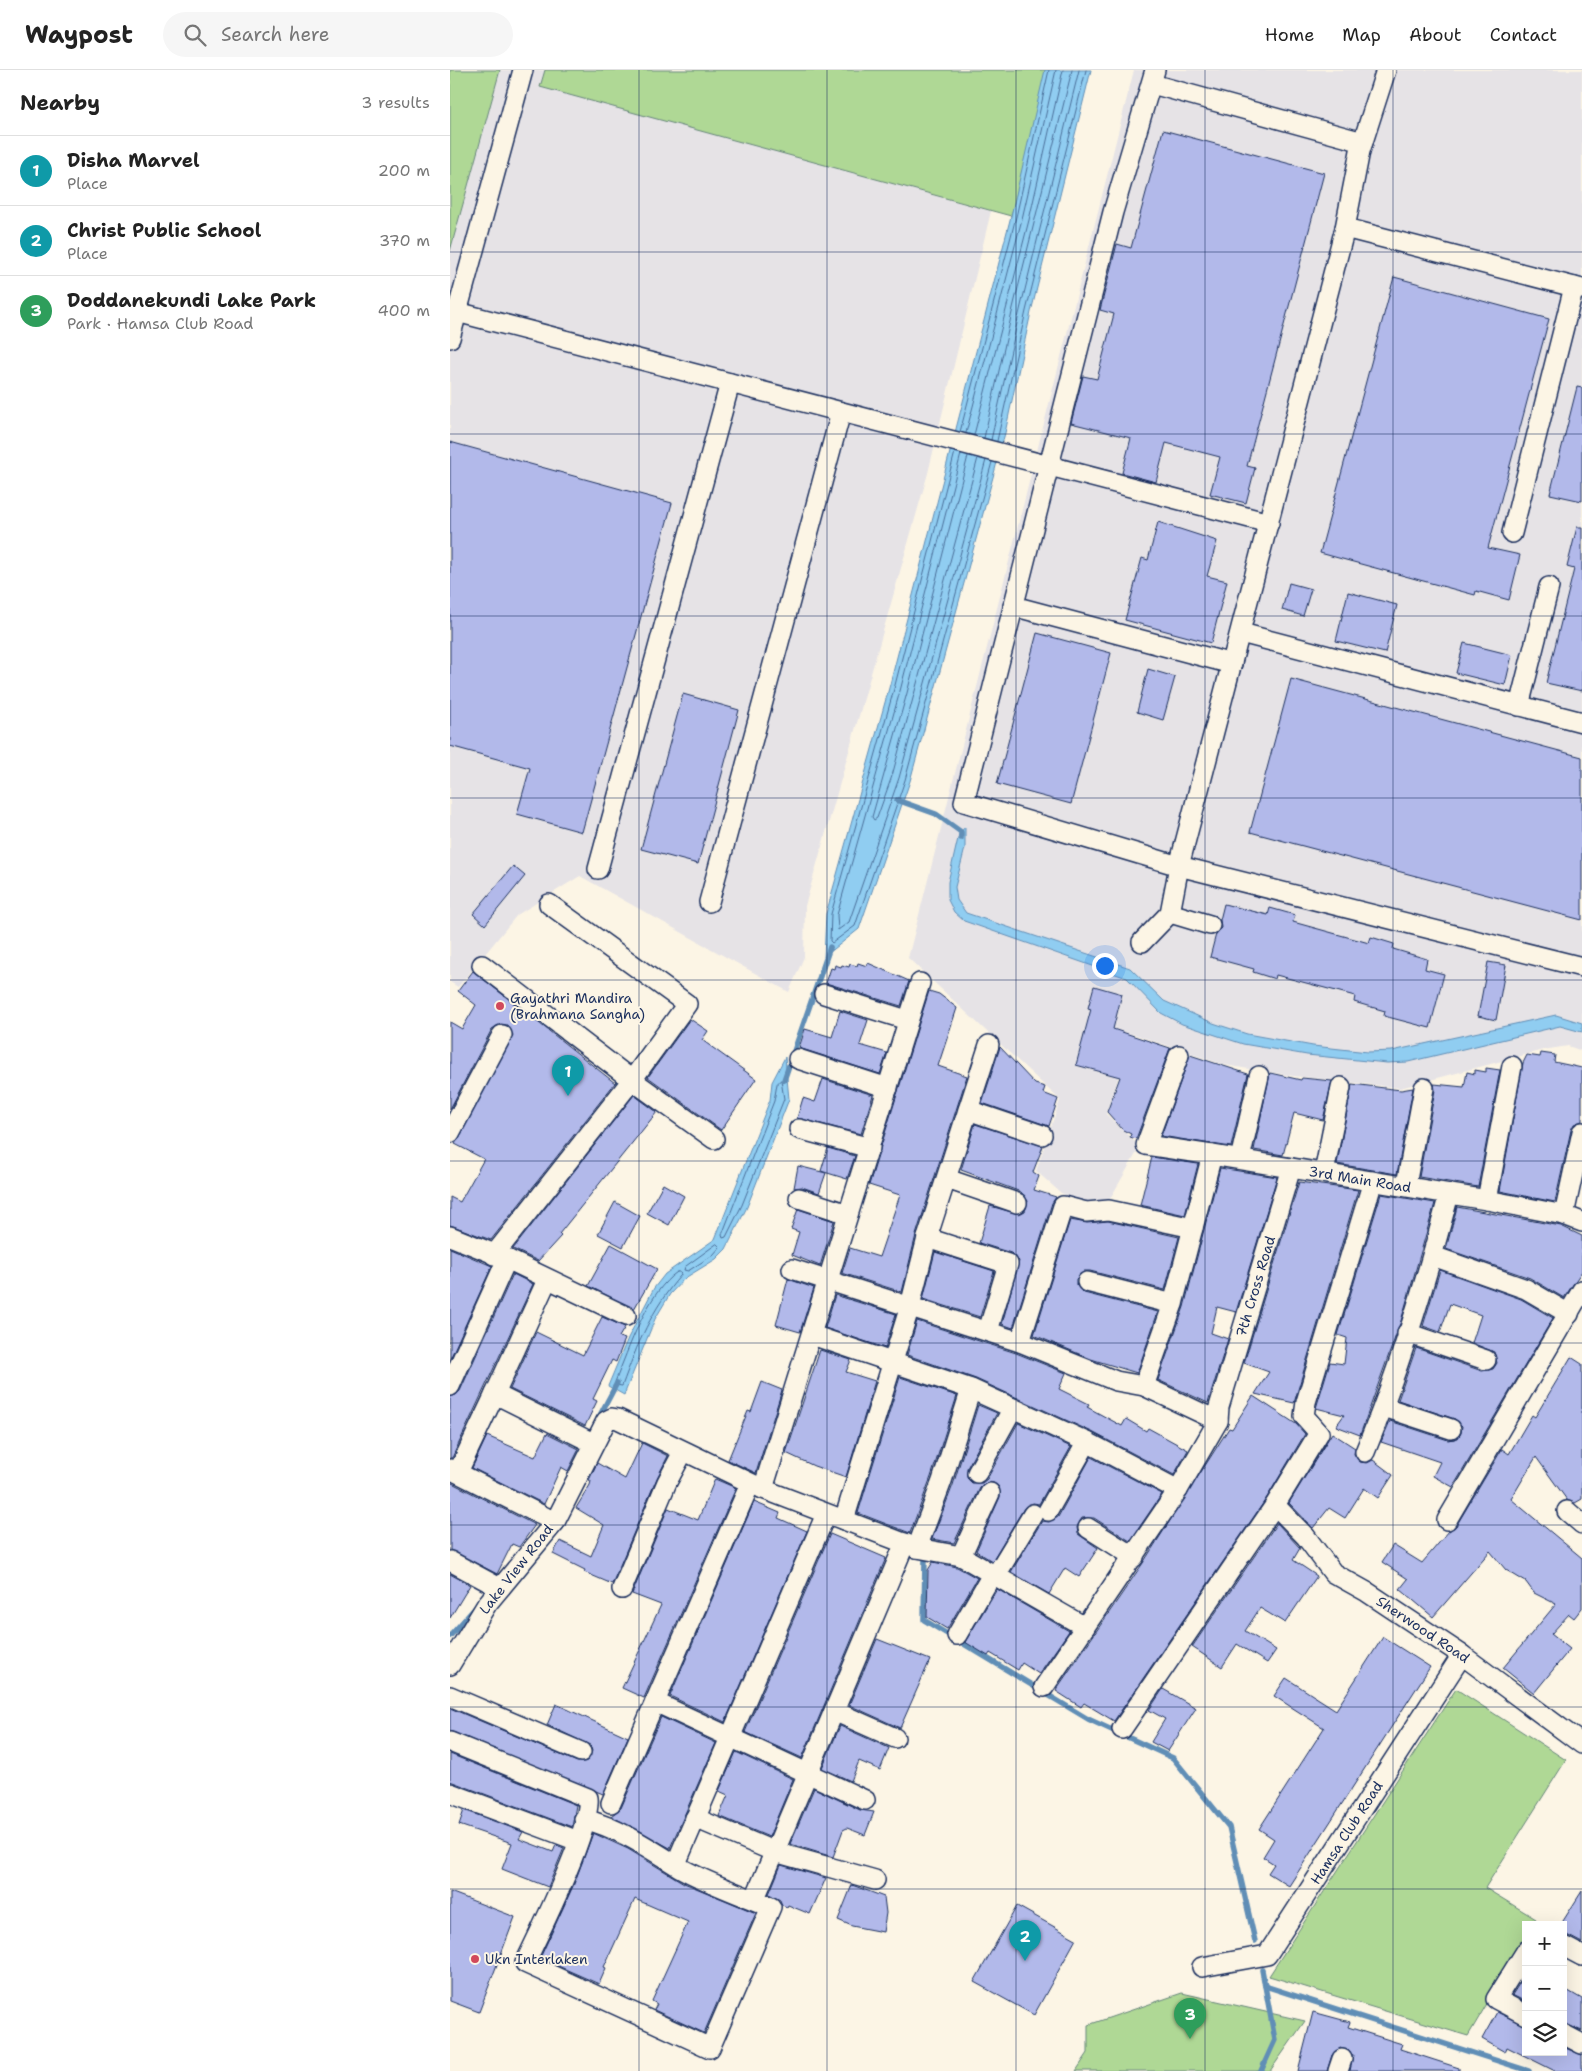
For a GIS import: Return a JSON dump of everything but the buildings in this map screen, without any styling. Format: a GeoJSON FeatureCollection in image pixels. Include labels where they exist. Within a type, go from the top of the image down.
{"type":"FeatureCollection","features":[{"type":"Feature","properties":{"kind":"street"},"geometry":{"type":"LineString","coordinates":[[450,338],[523,70]]}},
{"type":"Feature","properties":{"kind":"street"},"geometry":{"type":"LineString","coordinates":[[1142,942],[1170,913],[1179,866],[1346,228],[1363,142],[1386,70]]}},
{"type":"Feature","properties":{"kind":"street"},"geometry":{"type":"LineString","coordinates":[[1363,142],[1153,77],[1113,212],[964,802],[1179,866],[1582,967]]}},
{"type":"Feature","properties":{"kind":"street"},"geometry":{"type":"LineString","coordinates":[[1346,228],[1578,288],[1512,532]]}},
{"type":"Feature","properties":{"kind":"street"},"geometry":{"type":"LineString","coordinates":[[457,312],[1269,523]]}},
{"type":"Feature","properties":{"kind":"street"},"geometry":{"type":"LineString","coordinates":[[598,869],[730,383]]}},
{"type":"Feature","properties":{"kind":"street"},"geometry":{"type":"LineString","coordinates":[[709,902],[841,412]]}},
{"type":"Feature","properties":{"kind":"street"},"geometry":{"type":"LineString","coordinates":[[1519,706],[1549,587]]}},
{"type":"Feature","properties":{"kind":"street"},"geometry":{"type":"LineString","coordinates":[[1014,606],[1232,664]]}},
{"type":"Feature","properties":{"kind":"street"},"geometry":{"type":"LineString","coordinates":[[1240,633],[1582,722]]}},
{"type":"Feature","properties":{"kind":"street"},"geometry":{"type":"LineString","coordinates":[[450,1386],[500,1257],[687,1004],[550,904]]}},
{"type":"Feature","properties":{"kind":"street"},"geometry":{"type":"LineString","coordinates":[[1170,913],[1210,925]]}},
{"type":"Feature","properties":{"kind":"street"},"geometry":{"type":"LineString","coordinates":[[482,965],[632,1080],[714,1139]]}},
{"type":"Feature","properties":{"kind":"street"},"geometry":{"type":"LineString","coordinates":[[611,1803],[655,1702],[756,1486],[812,1335],[920,983]]}},
{"type":"Feature","properties":{"kind":"street"},"geometry":{"type":"LineString","coordinates":[[824,994],[908,1020]]}},
{"type":"Feature","properties":{"kind":"street"},"geometry":{"type":"LineString","coordinates":[[450,1133],[502,1035]]}},
{"type":"Feature","properties":{"kind":"street"},"geometry":{"type":"LineString","coordinates":[[678,1859],[730,1737],[835,1517],[892,1362],[910,1306],[927,1238],[989,1045]]}},
{"type":"Feature","properties":{"kind":"street","name":"3rd Main Road"},"geometry":{"type":"LineString","coordinates":[[1179,1055],[1146,1145],[1487,1200],[1564,1214],[1582,1222]]}},
{"type":"Feature","properties":{"kind":"street"},"geometry":{"type":"LineString","coordinates":[[798,1060],[888,1088]]}},
{"type":"Feature","properties":{"kind":"street"},"geometry":{"type":"LineString","coordinates":[[1487,1200],[1512,1066]]}},
{"type":"Feature","properties":{"kind":"street"},"geometry":{"type":"LineString","coordinates":[[1240,1159],[1259,1076]]}},
{"type":"Feature","properties":{"kind":"street"},"geometry":{"type":"LineString","coordinates":[[1324,1173],[1341,1087]]}},
{"type":"Feature","properties":{"kind":"street"},"geometry":{"type":"LineString","coordinates":[[1406,1186],[1424,1088]]}},
{"type":"Feature","properties":{"kind":"street"},"geometry":{"type":"LineString","coordinates":[[968,1110],[1042,1135]]}},
{"type":"Feature","properties":{"kind":"street"},"geometry":{"type":"LineString","coordinates":[[799,1129],[870,1148]]}},
{"type":"Feature","properties":{"kind":"street"},"geometry":{"type":"LineString","coordinates":[[1564,1214],[1582,1132]]}},
{"type":"Feature","properties":{"kind":"street"},"geometry":{"type":"LineString","coordinates":[[1144,1386],[1173,1304],[1212,1155]]}},
{"type":"Feature","properties":{"kind":"street","name":"7th Cross Road"},"geometry":{"type":"LineString","coordinates":[[1044,1687],[1178,1490],[1219,1414],[1291,1168]]}},
{"type":"Feature","properties":{"kind":"street"},"geometry":{"type":"LineString","coordinates":[[947,1179],[1017,1203]]}},
{"type":"Feature","properties":{"kind":"street"},"geometry":{"type":"LineString","coordinates":[[1122,1728],[1274,1505],[1318,1433],[1304,1416],[1306,1402],[1373,1181]]}},
{"type":"Feature","properties":{"kind":"street"},"geometry":{"type":"LineString","coordinates":[[1365,1452],[1384,1407],[1433,1256],[1449,1194]]}},
{"type":"Feature","properties":{"kind":"street"},"geometry":{"type":"LineString","coordinates":[[799,1198],[848,1214]]}},
{"type":"Feature","properties":{"kind":"street"},"geometry":{"type":"LineString","coordinates":[[1020,1342],[1063,1206],[1086,1212],[1109,1210],[1193,1228]]}},
{"type":"Feature","properties":{"kind":"street"},"geometry":{"type":"LineString","coordinates":[[450,1236],[500,1257],[626,1316]]}},
{"type":"Feature","properties":{"kind":"street"},"geometry":{"type":"LineString","coordinates":[[927,1238],[1008,1264],[988,1331]]}},
{"type":"Feature","properties":{"kind":"street"},"geometry":{"type":"LineString","coordinates":[[1433,1256],[1526,1289],[1569,1314]]}},
{"type":"Feature","properties":{"kind":"street"},"geometry":{"type":"LineString","coordinates":[[792,1268],[988,1331],[1116,1381],[1144,1386],[1219,1414]]}},
{"type":"Feature","properties":{"kind":"street"},"geometry":{"type":"LineString","coordinates":[[454,1470],[495,1394],[547,1280]]}},
{"type":"Feature","properties":{"kind":"street"},"geometry":{"type":"LineString","coordinates":[[1087,1282],[1173,1304]]}},
{"type":"Feature","properties":{"kind":"street"},"geometry":{"type":"LineString","coordinates":[[1447,1520],[1582,1290]]}},
{"type":"Feature","properties":{"kind":"street"},"geometry":{"type":"LineString","coordinates":[[1407,1333],[1486,1360]]}},
{"type":"Feature","properties":{"kind":"street"},"geometry":{"type":"LineString","coordinates":[[812,1335],[971,1389],[1087,1442],[1178,1490]]}},
{"type":"Feature","properties":{"kind":"street"},"geometry":{"type":"LineString","coordinates":[[758,1891],[834,1712],[942,1481],[971,1389]]}},
{"type":"Feature","properties":{"kind":"street"},"geometry":{"type":"LineString","coordinates":[[495,1394],[587,1440]]}},
{"type":"Feature","properties":{"kind":"street"},"geometry":{"type":"LineString","coordinates":[[1384,1407],[1451,1429]]}},
{"type":"Feature","properties":{"kind":"street"},"geometry":{"type":"LineString","coordinates":[[977,1473],[1013,1408]]}},
{"type":"Feature","properties":{"kind":"street"},"geometry":{"type":"LineString","coordinates":[[555,1522],[606,1421],[612,1418],[651,1434],[683,1452],[756,1486],[911,1546],[961,1556],[1085,1627]]}},
{"type":"Feature","properties":{"kind":"street"},"geometry":{"type":"LineString","coordinates":[[957,1635],[994,1574],[1041,1512],[1087,1442]]}},
{"type":"Feature","properties":{"kind":"street"},"geometry":{"type":"LineString","coordinates":[[622,1589],[667,1482],[683,1452]]}},
{"type":"Feature","properties":{"kind":"street","name":"Lake View Road"},"geometry":{"type":"LineString","coordinates":[[450,1664],[487,1604],[555,1522],[454,1470]]}},
{"type":"Feature","properties":{"kind":"street"},"geometry":{"type":"LineString","coordinates":[[961,1556],[990,1493]]}},
{"type":"Feature","properties":{"kind":"street","name":"Sherwood Road"},"geometry":{"type":"LineString","coordinates":[[1274,1505],[1306,1537],[1332,1573],[1367,1592],[1462,1655],[1582,1744]]}},
{"type":"Feature","properties":{"kind":"street"},"geometry":{"type":"LineString","coordinates":[[1567,1511],[1582,1524]]}},
{"type":"Feature","properties":{"kind":"street"},"geometry":{"type":"LineString","coordinates":[[1088,1528],[1134,1557]]}},
{"type":"Feature","properties":{"kind":"street"},"geometry":{"type":"LineString","coordinates":[[450,1561],[500,1588]]}},
{"type":"Feature","properties":{"kind":"street","name":"Hamsa Club Road"},"geometry":{"type":"LineString","coordinates":[[1202,1967],[1267,1955],[1462,1655]]}},
{"type":"Feature","properties":{"kind":"street"},"geometry":{"type":"LineString","coordinates":[[450,1696],[581,1752]]}},
{"type":"Feature","properties":{"kind":"street"},"geometry":{"type":"LineString","coordinates":[[655,1702],[865,1800]]}},
{"type":"Feature","properties":{"kind":"street"},"geometry":{"type":"LineString","coordinates":[[834,1712],[895,1738]]}},
{"type":"Feature","properties":{"kind":"street"},"geometry":{"type":"LineString","coordinates":[[450,1742],[588,1798],[589,1807],[584,1819],[578,1841],[547,1919],[525,1963],[710,2048],[770,1907],[680,1867],[666,1857],[606,1825],[584,1819]]}},
{"type":"Feature","properties":{"kind":"street"},"geometry":{"type":"LineString","coordinates":[[450,1793],[578,1841]]}},
{"type":"Feature","properties":{"kind":"street"},"geometry":{"type":"LineString","coordinates":[[696,1818],[775,1852],[875,1880]]}},
{"type":"Feature","properties":{"kind":"street"},"geometry":{"type":"LineString","coordinates":[[1567,1948],[1582,1956]]}},
{"type":"Feature","properties":{"kind":"street"},"geometry":{"type":"LineString","coordinates":[[1522,1957],[1496,1999],[1522,2013]]}},
{"type":"Feature","properties":{"kind":"street"},"geometry":{"type":"LineString","coordinates":[[1567,2036],[1582,2044]]}},
{"type":"Feature","properties":{"kind":"shaded area"},"geometry":{"type":"Polygon","coordinates":[[[500,70],[545,70],[541,87],[991,211],[928,473],[805,906],[804,957],[789,992],[580,876],[517,915],[458,987],[450,982],[450,251],[500,70]]]}},
{"type":"Feature","properties":{"kind":"shaded area"},"geometry":{"type":"Polygon","coordinates":[[[1134,70],[1582,70],[1582,1051],[1568,1046],[1543,1050],[1400,1088],[1293,1076],[1224,1065],[1133,1034],[1106,1114],[1140,1147],[1108,1202],[1085,1204],[1061,1193],[1036,1171],[1060,1100],[908,958],[1134,70]]]}},
{"type":"Feature","properties":{"kind":"green space"},"geometry":{"type":"Polygon","coordinates":[[[450,70],[500,70],[450,251],[450,70]]]}},
{"type":"Feature","properties":{"kind":"green space"},"geometry":{"type":"Polygon","coordinates":[[[545,70],[1048,70],[1011,216],[540,87],[545,70]]]}},
{"type":"Feature","properties":{"kind":"green space"},"geometry":{"type":"Polygon","coordinates":[[[1456,1689],[1566,1760],[1485,1888],[1536,1919],[1535,1921],[1522,1921],[1522,1944],[1468,2036],[1269,1976],[1456,1689]]]}},
{"type":"Feature","properties":{"kind":"green space"},"geometry":{"type":"Polygon","coordinates":[[[1182,1993],[1305,2021],[1270,2071],[1076,2071],[1088,2053],[1088,2025],[1182,1993]]]}},
{"type":"Feature","properties":{"kind":"water"},"geometry":{"type":"Polygon","coordinates":[[[1045,70],[1091,70],[1031,312],[1005,433],[910,781],[859,929],[824,957],[826,914],[889,688],[1011,216],[1045,70]]]}},
{"type":"Feature","properties":{"kind":"water"},"geometry":{"type":"Polygon","coordinates":[[[965,827],[965,848],[955,887],[957,900],[966,913],[1130,968],[1164,1001],[1213,1023],[1247,1034],[1313,1046],[1368,1052],[1392,1051],[1556,1015],[1582,1023],[1582,1032],[1560,1026],[1408,1062],[1387,1063],[1307,1055],[1243,1044],[1182,1024],[1161,1013],[1127,978],[964,921],[954,912],[948,900],[948,882],[959,834],[965,827]]]}},
{"type":"Feature","properties":{"kind":"water"},"geometry":{"type":"Polygon","coordinates":[[[785,1057],[789,1099],[747,1207],[726,1249],[716,1259],[685,1278],[670,1294],[655,1319],[624,1395],[608,1386],[628,1338],[654,1288],[665,1274],[715,1239],[770,1100],[772,1082],[785,1057]]]}},
{"type":"Feature","properties":{"kind":"waterway"},"geometry":{"type":"LineString","coordinates":[[897,800],[936,814],[961,832],[961,838]]}},
{"type":"Feature","properties":{"kind":"waterway"},"geometry":{"type":"LineString","coordinates":[[784,1080],[830,947]]}},
{"type":"Feature","properties":{"kind":"waterway"},"geometry":{"type":"LineString","coordinates":[[598,1419],[617,1383]]}},
{"type":"Feature","properties":{"kind":"waterway"},"geometry":{"type":"LineString","coordinates":[[925,1558],[924,1620],[1088,1719],[1173,1758],[1229,1827],[1255,1941]]}},
{"type":"Feature","properties":{"kind":"waterway"},"geometry":{"type":"LineString","coordinates":[[450,1636],[475,1608]]}},
{"type":"Feature","properties":{"kind":"waterway"},"geometry":{"type":"LineString","coordinates":[[1262,1970],[1265,1986],[1529,2071]]}},
{"type":"Feature","properties":{"kind":"waterway"},"geometry":{"type":"LineString","coordinates":[[1261,2071],[1275,2040],[1265,1986]]}},
{"type":"Feature","properties":{"kind":"place","name":"Gayathri Mandira (Brahmana Sangha)"},"geometry":{"type":"Point","coordinates":[500,1006]}},
{"type":"Feature","properties":{"kind":"place","name":"Disha Marvel"},"geometry":{"type":"Point","coordinates":[568,1096]}},
{"type":"Feature","properties":{"kind":"place","name":"Ukn Interlaken"},"geometry":{"type":"Point","coordinates":[475,1959]}},
{"type":"Feature","properties":{"kind":"place","name":"Christ Public School"},"geometry":{"type":"Point","coordinates":[1025,1961]}},
{"type":"Feature","properties":{"kind":"place","name":"Doddanekundi Lake Park"},"geometry":{"type":"Point","coordinates":[1190,2039]}}]}
